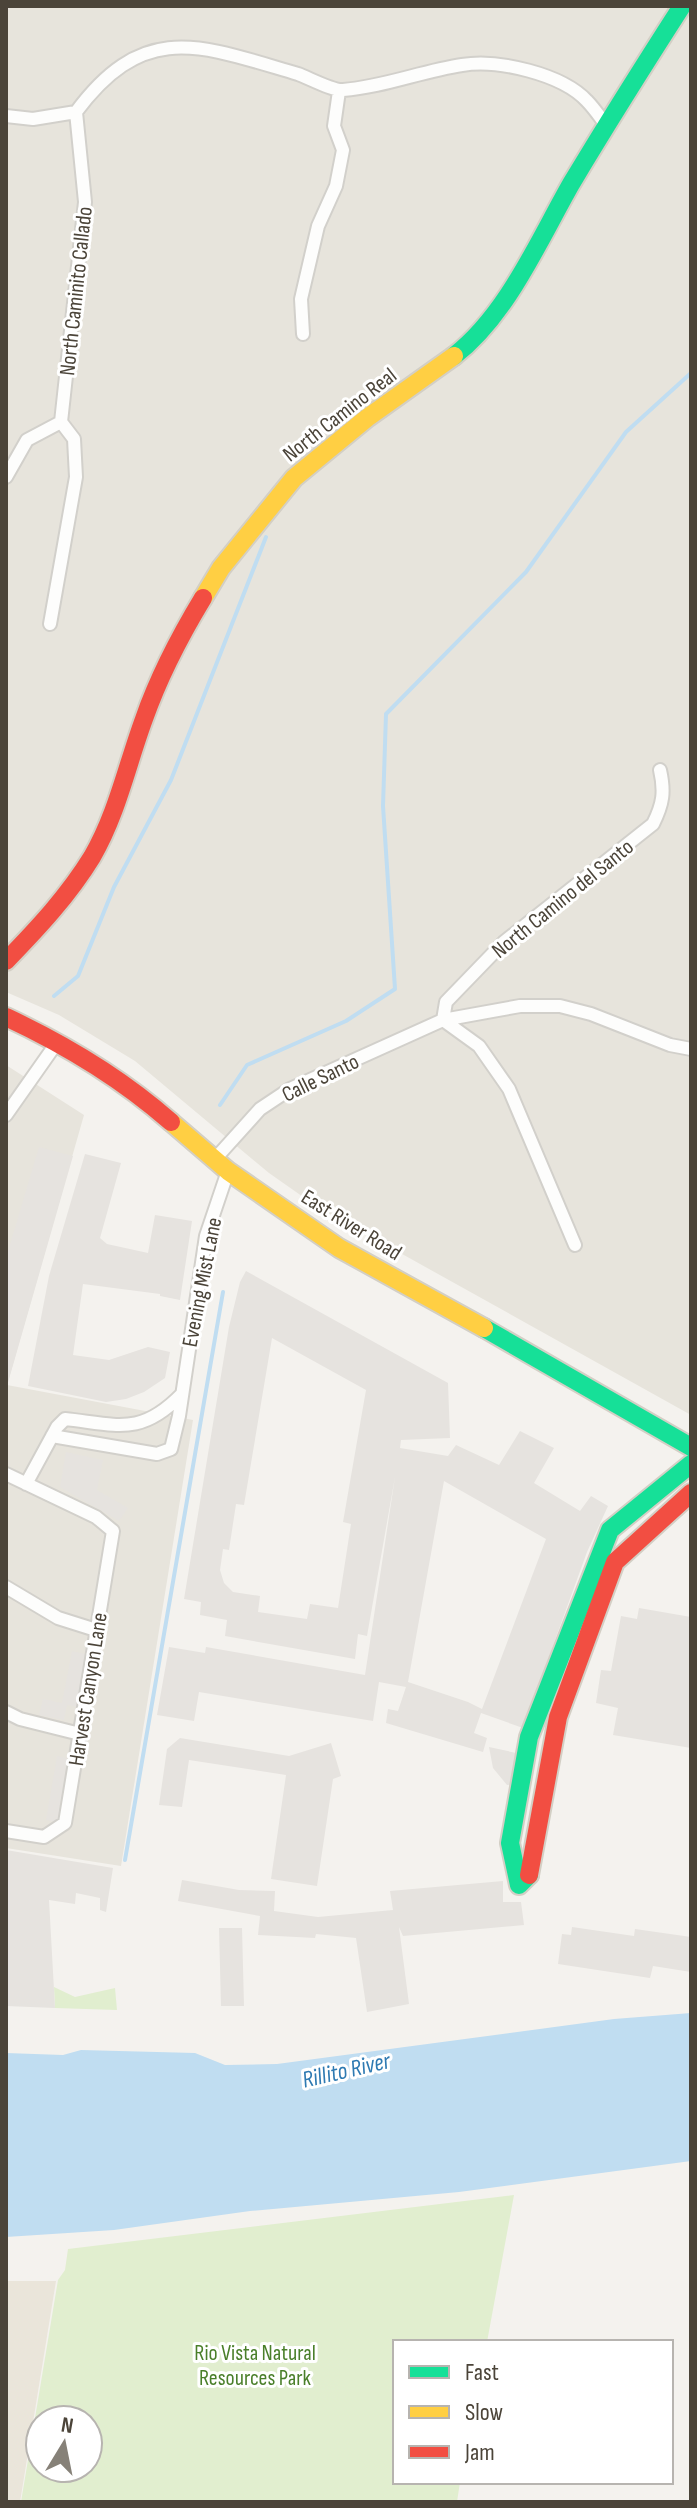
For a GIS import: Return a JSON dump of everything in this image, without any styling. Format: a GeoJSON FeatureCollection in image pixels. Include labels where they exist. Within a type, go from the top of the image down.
{"type":"FeatureCollection","features":[{"type":"Feature","properties":{"kind":"street"},"geometry":{"type":"LineString","coordinates":[[677,13],[691,17]]}},
{"type":"Feature","properties":{"kind":"street","name":"North Camino Real"},"geometry":{"type":"LineString","coordinates":[[6,961],[63,901],[93,855],[112,816],[144,718],[177,642],[221,568],[294,478],[367,418],[472,342],[497,312],[606,125],[677,13]]}},
{"type":"Feature","properties":{"kind":"street"},"geometry":{"type":"LineString","coordinates":[[6,116],[33,119],[76,112],[94,86],[123,64],[153,49],[182,46],[238,57],[317,80],[339,91],[466,64],[494,64],[534,72],[558,81],[586,99],[606,125]]}},
{"type":"Feature","properties":{"kind":"street"},"geometry":{"type":"LineString","coordinates":[[303,334],[301,299],[318,226],[336,186],[343,150],[334,126],[339,91]]}},
{"type":"Feature","properties":{"kind":"street","name":"North Caminito Callado"},"geometry":{"type":"LineString","coordinates":[[61,422],[85,202],[76,112]]}},
{"type":"Feature","properties":{"kind":"street"},"geometry":{"type":"LineString","coordinates":[[6,477],[27,440],[61,422],[74,439],[76,477],[50,624]]}},
{"type":"Feature","properties":{"kind":"street","name":"North Camino del Santo"},"geometry":{"type":"LineString","coordinates":[[443,1020],[446,1002],[504,942],[653,824],[663,806],[664,789],[660,770]]}},
{"type":"Feature","properties":{"kind":"street","name":"Calle Santo"},"geometry":{"type":"LineString","coordinates":[[222,1165],[260,1109],[290,1089],[443,1020],[520,1006],[560,1006],[591,1014],[670,1045],[691,1049]]}},
{"type":"Feature","properties":{"kind":"street","name":"East River Road"},"geometry":{"type":"LineString","coordinates":[[6,1017],[58,1041],[138,1093],[222,1165],[339,1248],[691,1447]]}},
{"type":"Feature","properties":{"kind":"street"},"geometry":{"type":"LineString","coordinates":[[443,1020],[479,1046],[509,1089],[575,1245]]}},
{"type":"Feature","properties":{"kind":"street"},"geometry":{"type":"LineString","coordinates":[[6,1115],[58,1041]]}},
{"type":"Feature","properties":{"kind":"street","name":"Evening Mist Lane"},"geometry":{"type":"LineString","coordinates":[[52,1436],[157,1454],[171,1449],[206,1236],[222,1165]]}},
{"type":"Feature","properties":{"kind":"street"},"geometry":{"type":"LineString","coordinates":[[6,1474],[26,1484],[52,1436],[65,1419],[134,1426],[164,1412],[182,1394]]}},
{"type":"Feature","properties":{"kind":"street"},"geometry":{"type":"LineString","coordinates":[[691,1464],[610,1530],[529,1737],[510,1843],[519,1885],[529,1877],[558,1717],[615,1562],[691,1493]]}},
{"type":"Feature","properties":{"kind":"street","name":"Harvest Canyon Lane"},"geometry":{"type":"LineString","coordinates":[[6,1831],[44,1837],[65,1823],[113,1531],[96,1517],[26,1484]]}},
{"type":"Feature","properties":{"kind":"street"},"geometry":{"type":"LineString","coordinates":[[6,1587],[58,1618],[96,1630]]}},
{"type":"Feature","properties":{"kind":"street"},"geometry":{"type":"LineString","coordinates":[[6,1712],[20,1719],[80,1734]]}},
{"type":"Feature","properties":{"kind":"shaded area"},"geometry":{"type":"Polygon","coordinates":[[[6,6],[691,6],[691,1415],[316,1206],[269,1173],[135,1061],[59,1015],[6,992],[6,6]]]}},
{"type":"Feature","properties":{"kind":"shaded area"},"geometry":{"type":"Polygon","coordinates":[[[6,1065],[84,1115],[7,1385],[193,1420],[121,1866],[6,1848],[6,1065]]]}},
{"type":"Feature","properties":{"kind":"shaded area"},"geometry":{"type":"Polygon","coordinates":[[[39,1147],[73,1156],[7,1386],[6,1258],[39,1147]]]}},
{"type":"Feature","properties":{"kind":"shaded area"},"geometry":{"type":"Polygon","coordinates":[[[85,1154],[121,1163],[100,1238],[107,1244],[148,1253],[155,1215],[192,1221],[180,1300],[160,1294],[83,1284],[73,1355],[109,1360],[148,1347],[170,1352],[165,1378],[144,1392],[106,1402],[28,1386],[49,1276],[85,1154]]]}},
{"type":"Feature","properties":{"kind":"shaded area"},"geometry":{"type":"Polygon","coordinates":[[[246,1271],[448,1383],[450,1438],[401,1440],[400,1448],[448,1456],[456,1445],[499,1465],[520,1431],[554,1448],[534,1483],[580,1511],[591,1496],[608,1506],[587,1552],[523,1728],[481,1713],[474,1733],[487,1738],[483,1752],[386,1723],[388,1709],[398,1711],[406,1687],[379,1682],[373,1721],[199,1692],[194,1721],[157,1715],[169,1647],[205,1653],[206,1647],[365,1675],[395,1477],[367,1636],[358,1634],[355,1659],[225,1636],[227,1620],[200,1615],[201,1602],[184,1599],[229,1327],[240,1282],[246,1271]],[[272,1338],[244,1505],[236,1504],[229,1550],[223,1549],[220,1570],[224,1583],[233,1592],[260,1596],[258,1612],[307,1619],[310,1604],[338,1608],[351,1524],[343,1522],[366,1390],[272,1338]],[[444,1481],[408,1682],[482,1709],[546,1539],[444,1481]]]}},
{"type":"Feature","properties":{"kind":"shaded area"},"geometry":{"type":"Polygon","coordinates":[[[66,1452],[103,1460],[97,1490],[128,1508],[119,1521],[60,1487],[66,1452]]]}},
{"type":"Feature","properties":{"kind":"shaded area"},"geometry":{"type":"Polygon","coordinates":[[[639,1608],[691,1617],[691,1748],[613,1735],[618,1708],[596,1703],[601,1670],[611,1671],[621,1616],[637,1619],[639,1608]]]}},
{"type":"Feature","properties":{"kind":"shaded area"},"geometry":{"type":"Polygon","coordinates":[[[72,1651],[90,1655],[79,1707],[67,1705],[64,1720],[39,1715],[43,1699],[62,1703],[72,1651]]]}},
{"type":"Feature","properties":{"kind":"shaded area"},"geometry":{"type":"Polygon","coordinates":[[[180,1738],[289,1756],[331,1743],[341,1776],[333,1779],[317,1886],[271,1879],[286,1775],[189,1760],[182,1807],[159,1805],[167,1749],[180,1738]]]}},
{"type":"Feature","properties":{"kind":"shaded area"},"geometry":{"type":"Polygon","coordinates":[[[489,1747],[521,1754],[515,1784],[507,1785],[493,1768],[489,1747]]]}},
{"type":"Feature","properties":{"kind":"shaded area"},"geometry":{"type":"Polygon","coordinates":[[[57,1756],[70,1759],[59,1822],[46,1820],[57,1756]]]}},
{"type":"Feature","properties":{"kind":"shaded area"},"geometry":{"type":"Polygon","coordinates":[[[6,1850],[113,1868],[106,1912],[100,1910],[100,1898],[76,1893],[75,1904],[49,1900],[55,2008],[6,2006],[6,1850]]]}},
{"type":"Feature","properties":{"kind":"shaded area"},"geometry":{"type":"Polygon","coordinates":[[[182,1880],[239,1890],[275,1891],[274,1911],[318,1917],[393,1910],[390,1891],[503,1881],[503,1902],[521,1902],[524,1925],[403,1936],[399,1927],[409,2004],[367,2012],[356,1938],[316,1934],[315,1938],[258,1935],[260,1916],[178,1901],[182,1880]]]}},
{"type":"Feature","properties":{"kind":"shaded area"},"geometry":{"type":"Polygon","coordinates":[[[572,1927],[634,1936],[635,1929],[691,1937],[691,1972],[653,1966],[650,1978],[558,1964],[562,1934],[571,1935],[572,1927]]]}},
{"type":"Feature","properties":{"kind":"shaded area"},"geometry":{"type":"Polygon","coordinates":[[[219,1928],[242,1928],[244,2006],[221,2006],[219,1928]]]}},
{"type":"Feature","properties":{"kind":"shaded area"},"geometry":{"type":"Polygon","coordinates":[[[6,2281],[56,2281],[36,2404],[24,2404],[24,2477],[20,2502],[6,2502],[6,2281]]]}},
{"type":"Feature","properties":{"kind":"green space"},"geometry":{"type":"Polygon","coordinates":[[[54,1987],[75,1997],[115,1988],[117,2010],[55,2008],[54,1987]]]}},
{"type":"Feature","properties":{"kind":"green space","name":"Rio Vista Natural Resources Park"},"geometry":{"type":"Polygon","coordinates":[[[514,2195],[487,2340],[393,2340],[393,2484],[460,2484],[457,2502],[21,2502],[24,2484],[104,2484],[104,2404],[37,2404],[58,2280],[65,2270],[68,2249],[514,2195]]]}},
{"type":"Feature","properties":{"kind":"water","name":"Rillito River"},"geometry":{"type":"Polygon","coordinates":[[[691,2013],[691,2161],[459,2192],[250,2211],[114,2230],[6,2237],[6,2053],[63,2055],[81,2050],[195,2053],[225,2065],[277,2064],[614,2019],[691,2013]]]}},
{"type":"Feature","properties":{"kind":"waterway"},"geometry":{"type":"LineString","coordinates":[[220,1105],[247,1065],[346,1021],[395,989],[383,806],[386,714],[526,572],[626,432],[691,373]]}},
{"type":"Feature","properties":{"kind":"waterway"},"geometry":{"type":"LineString","coordinates":[[54,996],[78,976],[114,887],[171,780],[266,537]]}},
{"type":"Feature","properties":{"kind":"waterway"},"geometry":{"type":"LineString","coordinates":[[125,1860],[223,1292]]}},
{"type":"Feature","properties":{"kind":"traffic: fast"},"geometry":{"type":"LineString","coordinates":[[454,356],[473,339],[506,299],[571,184],[682,6]]}},
{"type":"Feature","properties":{"kind":"traffic: fast"},"geometry":{"type":"LineString","coordinates":[[484,1328],[691,1447]]}},
{"type":"Feature","properties":{"kind":"traffic: fast"},"geometry":{"type":"LineString","coordinates":[[529,1875],[519,1885],[510,1843],[529,1737],[610,1530],[691,1464]]}},
{"type":"Feature","properties":{"kind":"traffic: slow"},"geometry":{"type":"LineString","coordinates":[[203,598],[221,568],[294,478],[367,418],[454,356]]}},
{"type":"Feature","properties":{"kind":"traffic: slow"},"geometry":{"type":"LineString","coordinates":[[171,1122],[228,1171],[339,1248],[484,1328]]}},
{"type":"Feature","properties":{"kind":"traffic: jam"},"geometry":{"type":"LineString","coordinates":[[6,961],[63,898],[101,841],[156,687],[203,598]]}},
{"type":"Feature","properties":{"kind":"traffic: jam"},"geometry":{"type":"LineString","coordinates":[[6,1017],[92,1064],[133,1091],[171,1122]]}},
{"type":"Feature","properties":{"kind":"traffic: jam"},"geometry":{"type":"LineString","coordinates":[[529,1875],[558,1717],[615,1562],[691,1493]]}}]}
